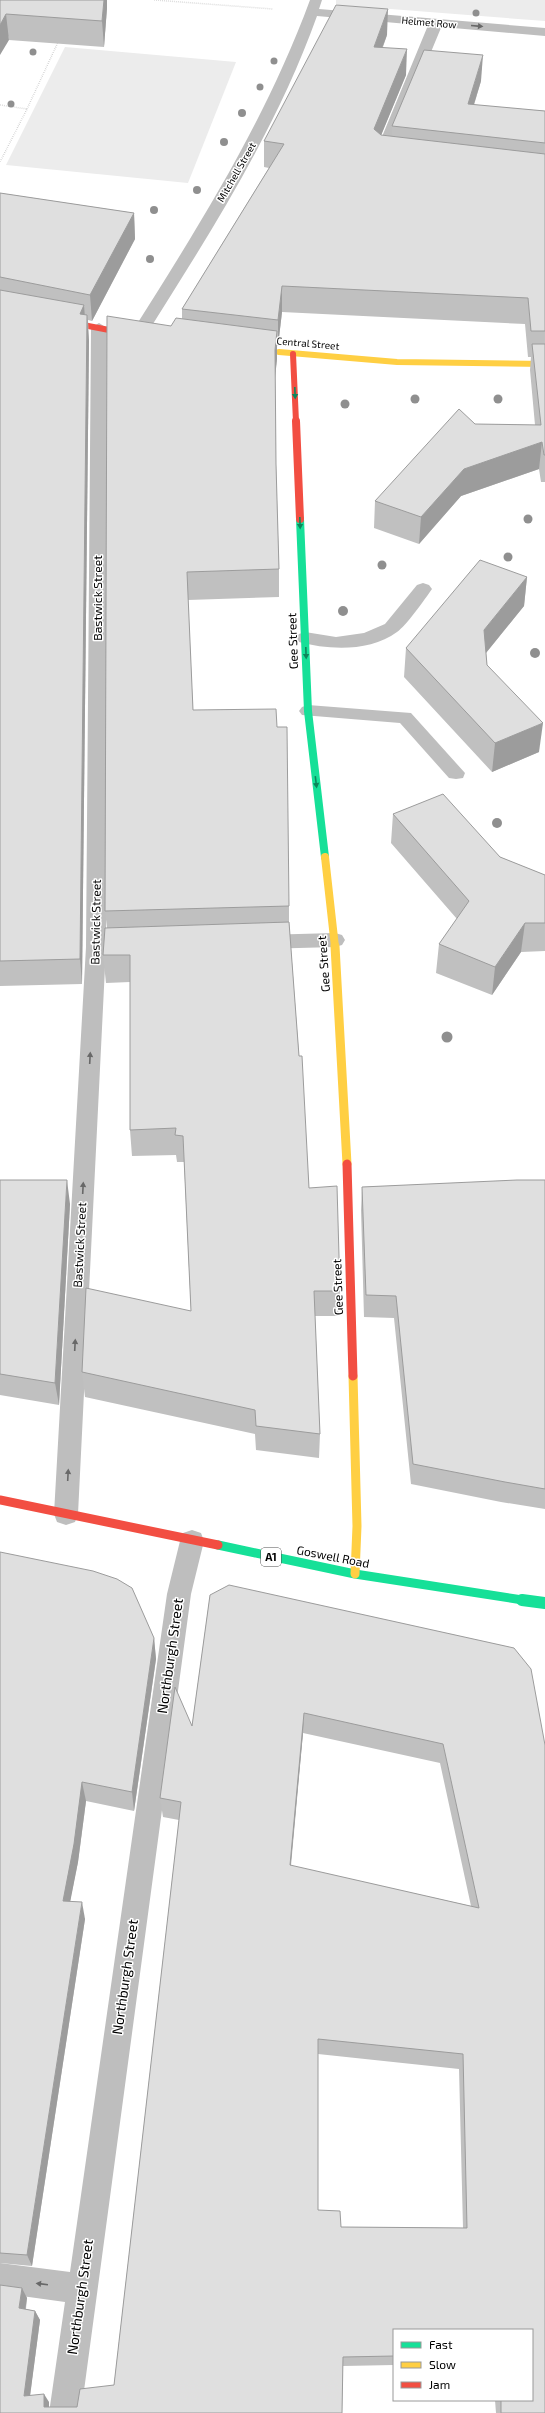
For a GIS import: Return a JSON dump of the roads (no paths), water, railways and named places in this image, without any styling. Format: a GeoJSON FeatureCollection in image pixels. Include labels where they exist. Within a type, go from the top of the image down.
{"type":"FeatureCollection","features":[{"type":"Feature","properties":{"kind":"street","name":"Helmet Row"},"geometry":{"type":"LineString","coordinates":[[314,6],[436,23],[545,32]]}},
{"type":"Feature","properties":{"kind":"street","name":"Mitchell Street"},"geometry":{"type":"LineString","coordinates":[[142,336],[243,163],[286,80],[314,6]]}},
{"type":"Feature","properties":{"kind":"street"},"geometry":{"type":"LineString","coordinates":[[405,159],[382,156],[397,113],[436,23]]}},
{"type":"Feature","properties":{"kind":"street"},"geometry":{"type":"LineString","coordinates":[[0,309],[142,336]]}},
{"type":"Feature","properties":{"kind":"street","name":"Bastwick Street"},"geometry":{"type":"LineString","coordinates":[[66,1514],[96,947],[99,328]]}},
{"type":"Feature","properties":{"kind":"street","name":"Central Street"},"geometry":{"type":"LineString","coordinates":[[270,351],[397,362],[545,364]]}},
{"type":"Feature","properties":{"kind":"street","name":"Gee Street"},"geometry":{"type":"LineString","coordinates":[[293,354],[308,711],[335,940],[348,1191],[357,1526],[355,1574]]}},
{"type":"Feature","properties":{"kind":"street"},"geometry":{"type":"LineString","coordinates":[[305,638],[336,643],[368,638],[391,628],[423,588]]}},
{"type":"Feature","properties":{"kind":"street"},"geometry":{"type":"LineString","coordinates":[[308,711],[405,717],[456,773]]}},
{"type":"Feature","properties":{"kind":"street"},"geometry":{"type":"LineString","coordinates":[[242,943],[335,940]]}},
{"type":"Feature","properties":{"kind":"street"},"geometry":{"type":"LineString","coordinates":[[96,947],[118,946]]}},
{"type":"Feature","properties":{"kind":"street","name":"Goswell Road"},"geometry":{"type":"LineString","coordinates":[[0,1500],[192,1542],[355,1574],[545,1603]]}},
{"type":"Feature","properties":{"kind":"street","name":"Northburgh Street"},"geometry":{"type":"LineString","coordinates":[[64,2413],[179,1594],[192,1542]]}},
{"type":"Feature","properties":{"kind":"street"},"geometry":{"type":"LineString","coordinates":[[0,2278],[81,2289]]}}]}
